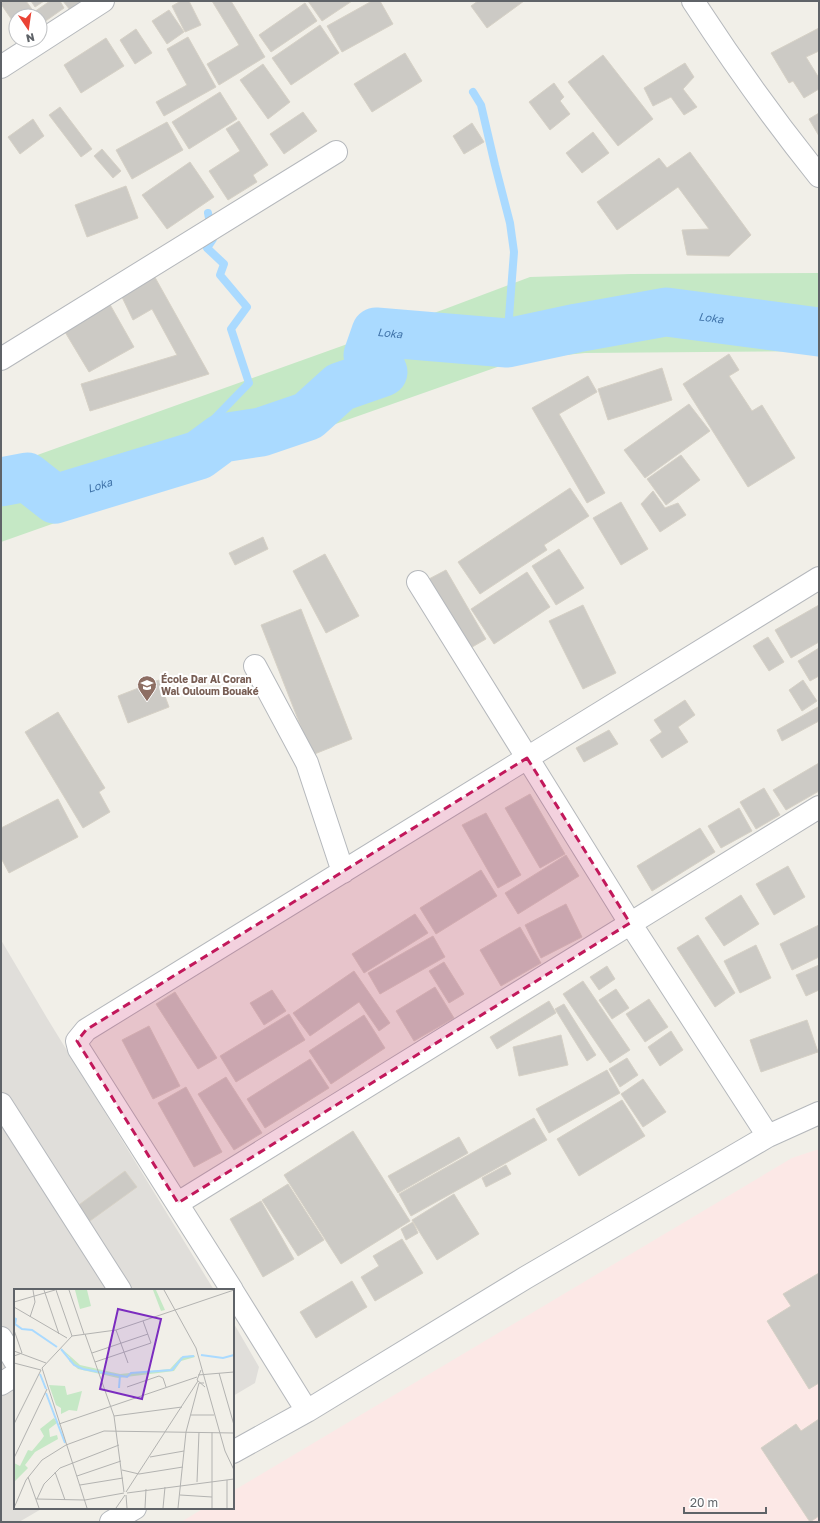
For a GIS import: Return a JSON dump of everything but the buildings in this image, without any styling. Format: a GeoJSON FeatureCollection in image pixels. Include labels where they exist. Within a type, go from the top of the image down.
{"type":"FeatureCollection","features":[{"type":"Feature","properties":{"kind":"street"},"geometry":{"type":"LineString","coordinates":[[1,67],[103,1]]}},
{"type":"Feature","properties":{"kind":"street"},"geometry":{"type":"LineString","coordinates":[[693,1],[726,50],[795,146],[819,176]]}},
{"type":"Feature","properties":{"kind":"street"},"geometry":{"type":"LineString","coordinates":[[1,359],[336,152]]}},
{"type":"Feature","properties":{"kind":"street"},"geometry":{"type":"LineString","coordinates":[[231,1289],[178,1203],[79,1049],[77,1041],[86,1030],[819,578]]}},
{"type":"Feature","properties":{"kind":"street"},"geometry":{"type":"LineString","coordinates":[[418,582],[630,923],[768,1136]]}},
{"type":"Feature","properties":{"kind":"street"},"geometry":{"type":"LineString","coordinates":[[255,666],[308,763],[343,872]]}},
{"type":"Feature","properties":{"kind":"street"},"geometry":{"type":"LineString","coordinates":[[178,1203],[819,807]]}},
{"type":"Feature","properties":{"kind":"street"},"geometry":{"type":"LineString","coordinates":[[1,1104],[119,1289]]}},
{"type":"Feature","properties":{"kind":"street"},"geometry":{"type":"LineString","coordinates":[[234,1451],[307,1411],[525,1278],[768,1136],[819,1113]]}},
{"type":"Feature","properties":{"kind":"street"},"geometry":{"type":"LineString","coordinates":[[234,1294],[307,1411]]}},
{"type":"Feature","properties":{"kind":"street"},"geometry":{"type":"LineString","coordinates":[[1,1338],[14,1359]]}},
{"type":"Feature","properties":{"kind":"street"},"geometry":{"type":"LineString","coordinates":[[1,1384],[14,1377]]}},
{"type":"Feature","properties":{"kind":"street"},"geometry":{"type":"LineString","coordinates":[[111,1522],[133,1509]]}},
{"type":"Feature","properties":{"kind":"highlighted area"},"geometry":{"type":"Polygon","coordinates":[[[527,758],[630,923],[178,1203],[77,1041],[86,1030],[527,758]]]}},
{"type":"Feature","properties":{"kind":"shaded area"},"geometry":{"type":"Polygon","coordinates":[[[1,940],[47,1018],[213,1289],[14,1289],[14,1509],[41,1509],[19,1522],[1,1522],[1,940]]]}},
{"type":"Feature","properties":{"kind":"shaded area"},"geometry":{"type":"Polygon","coordinates":[[[819,1149],[819,1522],[181,1522],[202,1509],[234,1509],[234,1490],[792,1158],[819,1149]]]}},
{"type":"Feature","properties":{"kind":"shaded area"},"geometry":{"type":"Polygon","coordinates":[[[234,1324],[259,1367],[255,1383],[234,1395],[234,1324]]]}},
{"type":"Feature","properties":{"kind":"green space"},"geometry":{"type":"Polygon","coordinates":[[[819,273],[819,351],[585,353],[517,360],[1,542],[1,468],[445,309],[530,277],[631,274],[819,273]]]}},
{"type":"Feature","properties":{"kind":"waterway"},"geometry":{"type":"LineString","coordinates":[[473,92],[481,105],[510,223],[514,252],[507,343]]}},
{"type":"Feature","properties":{"kind":"waterway"},"geometry":{"type":"LineString","coordinates":[[208,213],[213,239],[207,248],[224,264],[220,275],[247,307],[231,329],[249,383],[213,420],[222,438]]}},
{"type":"Feature","properties":{"kind":"waterway","name":"Loka"},"geometry":{"type":"LineString","coordinates":[[1,482],[27,477],[55,499],[199,455],[222,438],[261,432],[308,416],[340,387],[383,372],[368,355],[376,332],[507,343],[577,328],[666,312],[819,332]]}},
{"type":"Feature","properties":{"kind":"place","name":"École Dar Al Coran Wal Ouloum Bouaké"},"geometry":{"type":"Point","coordinates":[147,702]}}]}
